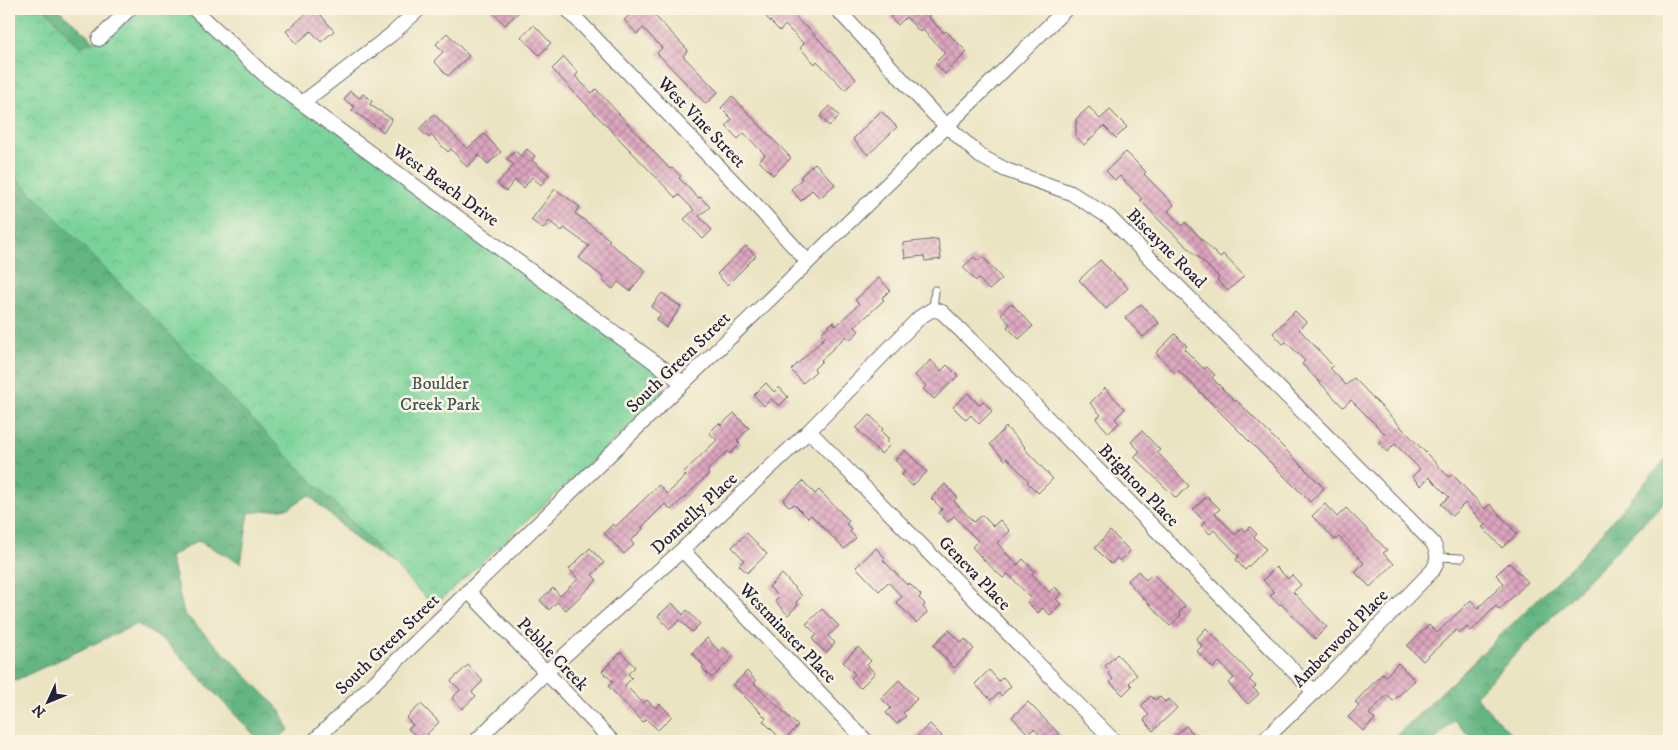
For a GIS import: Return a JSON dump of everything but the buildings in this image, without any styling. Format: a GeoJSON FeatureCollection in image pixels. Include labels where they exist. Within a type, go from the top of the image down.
{"type":"FeatureCollection","features":[{"type":"Feature","properties":{"kind":"street"},"geometry":{"type":"LineString","coordinates":[[99,39],[129,9]]}},
{"type":"Feature","properties":{"kind":"street","name":"West Beach Drive"},"geometry":{"type":"LineString","coordinates":[[194,9],[268,78],[683,383]]}},
{"type":"Feature","properties":{"kind":"street"},"geometry":{"type":"LineString","coordinates":[[302,103],[392,34],[419,9]]}},
{"type":"Feature","properties":{"kind":"street","name":"West Vine Street"},"geometry":{"type":"LineString","coordinates":[[567,9],[753,202],[808,262]]}},
{"type":"Feature","properties":{"kind":"street","name":"Biscayne Road"},"geometry":{"type":"LineString","coordinates":[[838,9],[946,125],[980,156],[1006,170],[1071,193],[1109,217],[1433,543],[1438,557]]}},
{"type":"Feature","properties":{"kind":"street","name":"South Green Street"},"geometry":{"type":"LineString","coordinates":[[314,741],[1066,9]]}},
{"type":"Feature","properties":{"kind":"street","name":"Donnelly Place"},"geometry":{"type":"LineString","coordinates":[[476,741],[545,673],[682,550],[809,431],[920,317],[934,309]]}},
{"type":"Feature","properties":{"kind":"street","name":"Brighton Place"},"geometry":{"type":"LineString","coordinates":[[934,309],[942,312],[981,350],[1314,692]]}},
{"type":"Feature","properties":{"kind":"street","name":"Geneva Place"},"geometry":{"type":"LineString","coordinates":[[809,431],[1114,741]]}},
{"type":"Feature","properties":{"kind":"street","name":"Westminster Place"},"geometry":{"type":"LineString","coordinates":[[682,550],[866,741]]}},
{"type":"Feature","properties":{"kind":"street","name":"Amberwood Place"},"geometry":{"type":"LineString","coordinates":[[1262,741],[1314,692],[1433,570],[1437,564],[1438,557]]}},
{"type":"Feature","properties":{"kind":"street","name":"Pebble Creek"},"geometry":{"type":"LineString","coordinates":[[468,592],[612,741]]}},
{"type":"Feature","properties":{"kind":"lane"},"geometry":{"type":"LineString","coordinates":[[934,309],[935,290]]}},
{"type":"Feature","properties":{"kind":"lane"},"geometry":{"type":"LineString","coordinates":[[1438,557],[1461,558]]}},
{"type":"Feature","properties":{"kind":"green space"},"geometry":{"type":"Polygon","coordinates":[[[9,9],[58,9],[100,46],[437,595],[355,538],[309,495],[289,508],[249,513],[241,563],[198,541],[170,557],[184,613],[281,711],[289,730],[274,741],[260,741],[166,642],[137,624],[16,680],[9,678],[9,9]]]}},
{"type":"Feature","properties":{"kind":"green space","name":"Boulder Creek Park"},"geometry":{"type":"Polygon","coordinates":[[[9,9],[45,9],[80,47],[99,39],[126,9],[194,9],[268,78],[667,370],[661,397],[434,606],[9,170],[9,9]]]}},
{"type":"Feature","properties":{"kind":"green space"},"geometry":{"type":"Polygon","coordinates":[[[1669,455],[1669,497],[1475,696],[1518,741],[1474,741],[1454,720],[1434,741],[1391,741],[1576,562],[1669,455]]]}}]}
